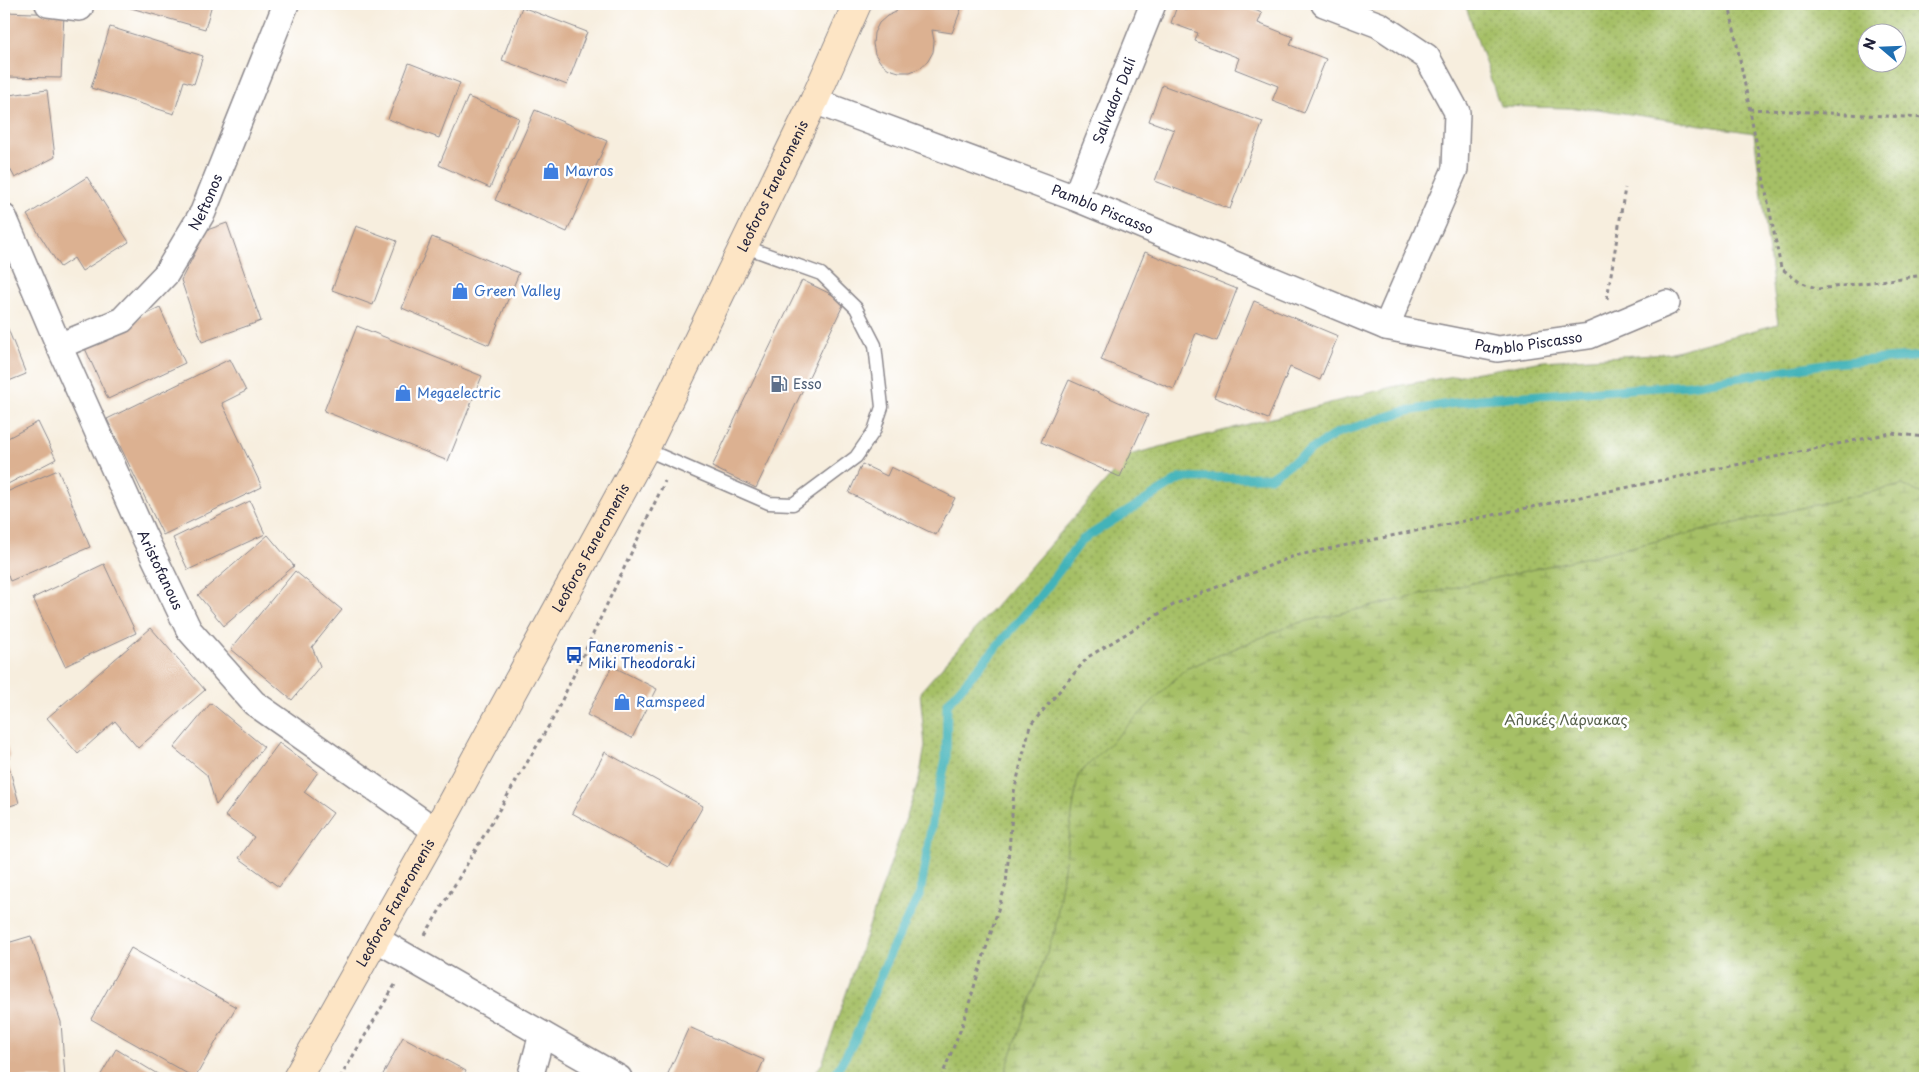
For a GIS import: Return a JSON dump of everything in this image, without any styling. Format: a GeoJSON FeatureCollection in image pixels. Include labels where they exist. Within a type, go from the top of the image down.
{"type":"FeatureCollection","features":[{"type":"Feature","properties":{"kind":"main road","name":"Leoforos Faneromenis"},"geometry":{"type":"LineString","coordinates":[[297,1078],[436,831],[645,449],[814,101],[857,4]]}},
{"type":"Feature","properties":{"kind":"street"},"geometry":{"type":"LineString","coordinates":[[48,4],[80,8]]}},
{"type":"Feature","properties":{"kind":"street","name":"Neftonos"},"geometry":{"type":"LineString","coordinates":[[59,346],[122,320],[166,274],[203,212],[286,4]]}},
{"type":"Feature","properties":{"kind":"street","name":"Salvador Dali"},"geometry":{"type":"LineString","coordinates":[[1075,198],[1153,4]]}},
{"type":"Feature","properties":{"kind":"street"},"geometry":{"type":"LineString","coordinates":[[1324,4],[1379,25],[1427,57],[1457,112],[1455,169],[1386,327]]}},
{"type":"Feature","properties":{"kind":"street","name":"Pamblo Piscasso"},"geometry":{"type":"LineString","coordinates":[[814,101],[1075,198],[1386,327],[1498,349],[1589,336],[1667,303]]}},
{"type":"Feature","properties":{"kind":"street","name":"Aristofanous"},"geometry":{"type":"LineString","coordinates":[[4,217],[144,536],[189,630],[254,703],[436,831]]}},
{"type":"Feature","properties":{"kind":"street"},"geometry":{"type":"LineString","coordinates":[[376,939],[619,1078]]}},
{"type":"Feature","properties":{"kind":"street"},"geometry":{"type":"LineString","coordinates":[[530,1078],[542,1034]]}},
{"type":"Feature","properties":{"kind":"lane"},"geometry":{"type":"LineString","coordinates":[[645,449],[769,503],[793,504],[856,457],[874,432],[882,407],[875,345],[856,308],[821,274],[743,246]]}},
{"type":"Feature","properties":{"kind":"path"},"geometry":{"type":"LineString","coordinates":[[1729,4],[1781,268],[1798,281],[1818,289],[1925,274]]}},
{"type":"Feature","properties":{"kind":"path"},"geometry":{"type":"LineString","coordinates":[[1749,109],[1925,118]]}},
{"type":"Feature","properties":{"kind":"path"},"geometry":{"type":"LineString","coordinates":[[1602,330],[1625,188]]}},
{"type":"Feature","properties":{"kind":"path"},"geometry":{"type":"LineString","coordinates":[[941,1078],[962,1026],[1006,884],[1014,792],[1030,726],[1088,657],[1175,604],[1294,556],[1891,433],[1925,437]]}},
{"type":"Feature","properties":{"kind":"green space","name":"Αλυκές Λάρνακας"},"geometry":{"type":"Polygon","coordinates":[[[1465,4],[1925,4],[1925,1078],[809,1078],[822,1064],[919,780],[925,746],[920,692],[1129,455],[1396,386],[1543,361],[1668,353],[1778,324],[1754,133],[1597,109],[1500,106],[1465,4]]]}},
{"type":"Feature","properties":{"kind":"green space"},"geometry":{"type":"Polygon","coordinates":[[[1902,485],[1925,495],[1925,1078],[1003,1078],[1055,929],[1078,775],[1185,669],[1294,624],[1902,485]]]}},
{"type":"Feature","properties":{"kind":"building"},"geometry":{"type":"Polygon","coordinates":[[[117,4],[212,4],[205,29],[117,4]]]}},
{"type":"Feature","properties":{"kind":"building"},"geometry":{"type":"Polygon","coordinates":[[[899,4],[963,4],[952,33],[932,30],[933,52],[928,61],[920,68],[910,72],[899,72],[889,69],[881,63],[875,54],[873,44],[874,33],[879,23],[887,16],[896,12],[899,4]]]}},
{"type":"Feature","properties":{"kind":"building"},"geometry":{"type":"Polygon","coordinates":[[[1189,4],[1238,4],[1262,13],[1258,23],[1293,37],[1290,45],[1326,59],[1304,113],[1272,101],[1278,86],[1235,69],[1239,58],[1195,41],[1198,33],[1171,23],[1177,6],[1187,10],[1189,4]]]}},
{"type":"Feature","properties":{"kind":"building"},"geometry":{"type":"Polygon","coordinates":[[[522,7],[587,32],[567,85],[502,60],[522,7]]]}},
{"type":"Feature","properties":{"kind":"building"},"geometry":{"type":"Polygon","coordinates":[[[4,12],[64,14],[61,78],[4,77],[4,12]]]}},
{"type":"Feature","properties":{"kind":"building"},"geometry":{"type":"Polygon","coordinates":[[[110,27],[203,56],[194,84],[184,81],[174,114],[91,88],[110,27]]]}},
{"type":"Feature","properties":{"kind":"building"},"geometry":{"type":"Polygon","coordinates":[[[409,63],[460,83],[439,138],[388,119],[409,63]]]}},
{"type":"Feature","properties":{"kind":"building"},"geometry":{"type":"Polygon","coordinates":[[[1162,85],[1263,122],[1230,209],[1155,181],[1174,130],[1149,121],[1162,85]]]}},
{"type":"Feature","properties":{"kind":"building"},"geometry":{"type":"Polygon","coordinates":[[[4,86],[9,95],[47,90],[55,157],[15,178],[4,158],[4,86]]]}},
{"type":"Feature","properties":{"kind":"building"},"geometry":{"type":"Polygon","coordinates":[[[468,97],[519,118],[490,188],[439,165],[468,97]]]}},
{"type":"Feature","properties":{"kind":"building","name":"Mavros"},"geometry":{"type":"Polygon","coordinates":[[[535,110],[607,141],[567,232],[495,200],[535,110]]]}},
{"type":"Feature","properties":{"kind":"building"},"geometry":{"type":"Polygon","coordinates":[[[87,177],[129,242],[82,271],[74,258],[60,267],[27,215],[87,177]]]}},
{"type":"Feature","properties":{"kind":"building"},"geometry":{"type":"Polygon","coordinates":[[[227,223],[261,321],[202,342],[181,280],[207,230],[227,223]]]}},
{"type":"Feature","properties":{"kind":"building"},"geometry":{"type":"Polygon","coordinates":[[[356,226],[397,241],[373,305],[332,290],[356,226]]]}},
{"type":"Feature","properties":{"kind":"building","name":"Green Valley"},"geometry":{"type":"Polygon","coordinates":[[[432,237],[519,273],[489,345],[402,308],[432,237]]]}},
{"type":"Feature","properties":{"kind":"building"},"geometry":{"type":"Polygon","coordinates":[[[1145,252],[1237,289],[1217,341],[1196,333],[1174,389],[1101,360],[1145,252]]]}},
{"type":"Feature","properties":{"kind":"building","name":"Esso"},"geometry":{"type":"Polygon","coordinates":[[[802,280],[845,301],[756,488],[712,467],[802,280]]]}},
{"type":"Feature","properties":{"kind":"building"},"geometry":{"type":"Polygon","coordinates":[[[1254,301],[1338,336],[1320,380],[1290,367],[1268,419],[1214,397],[1254,301]]]}},
{"type":"Feature","properties":{"kind":"building"},"geometry":{"type":"Polygon","coordinates":[[[160,308],[185,363],[108,399],[83,344],[160,308]]]}},
{"type":"Feature","properties":{"kind":"building"},"geometry":{"type":"Polygon","coordinates":[[[4,319],[26,374],[4,383],[4,319]]]}},
{"type":"Feature","properties":{"kind":"building","name":"Megaelectric"},"geometry":{"type":"Polygon","coordinates":[[[357,326],[482,376],[448,461],[324,411],[357,326]]]}},
{"type":"Feature","properties":{"kind":"building"},"geometry":{"type":"Polygon","coordinates":[[[230,359],[246,391],[222,403],[262,487],[163,535],[107,419],[230,359]]]}},
{"type":"Feature","properties":{"kind":"building"},"geometry":{"type":"Polygon","coordinates":[[[1069,380],[1148,415],[1120,477],[1041,442],[1069,380]]]}},
{"type":"Feature","properties":{"kind":"building"},"geometry":{"type":"Polygon","coordinates":[[[38,422],[56,459],[4,486],[4,440],[38,422]]]}},
{"type":"Feature","properties":{"kind":"building"},"geometry":{"type":"Polygon","coordinates":[[[862,464],[887,476],[891,467],[955,498],[936,535],[849,493],[862,464]]]}},
{"type":"Feature","properties":{"kind":"building"},"geometry":{"type":"Polygon","coordinates":[[[58,470],[90,547],[10,581],[4,566],[4,493],[58,470]]]}},
{"type":"Feature","properties":{"kind":"building"},"geometry":{"type":"Polygon","coordinates":[[[250,501],[265,534],[188,570],[173,538],[250,501]]]}},
{"type":"Feature","properties":{"kind":"building"},"geometry":{"type":"Polygon","coordinates":[[[268,535],[294,566],[224,626],[198,595],[268,535]]]}},
{"type":"Feature","properties":{"kind":"building"},"geometry":{"type":"Polygon","coordinates":[[[104,564],[136,633],[65,666],[33,598],[104,564]]]}},
{"type":"Feature","properties":{"kind":"building"},"geometry":{"type":"Polygon","coordinates":[[[295,571],[342,610],[312,647],[320,666],[292,700],[231,649],[295,571]]]}},
{"type":"Feature","properties":{"kind":"building"},"geometry":{"type":"Polygon","coordinates":[[[151,628],[205,690],[138,748],[115,721],[78,754],[47,718],[151,628]]]}},
{"type":"Feature","properties":{"kind":"building","name":"Ramspeed"},"geometry":{"type":"Polygon","coordinates":[[[612,666],[657,689],[632,738],[587,715],[612,666]]]}},
{"type":"Feature","properties":{"kind":"building"},"geometry":{"type":"Polygon","coordinates":[[[211,703],[264,747],[216,805],[207,775],[174,748],[211,703]]]}},
{"type":"Feature","properties":{"kind":"building"},"geometry":{"type":"Polygon","coordinates":[[[4,734],[10,758],[4,759],[4,734]]]}},
{"type":"Feature","properties":{"kind":"building"},"geometry":{"type":"Polygon","coordinates":[[[279,743],[318,772],[304,792],[333,813],[279,887],[239,858],[254,837],[225,816],[279,743]]]}},
{"type":"Feature","properties":{"kind":"building"},"geometry":{"type":"Polygon","coordinates":[[[605,752],[703,806],[669,867],[572,813],[605,752]]]}},
{"type":"Feature","properties":{"kind":"building"},"geometry":{"type":"Polygon","coordinates":[[[9,767],[19,803],[4,808],[4,768],[9,767]]]}},
{"type":"Feature","properties":{"kind":"building"},"geometry":{"type":"Polygon","coordinates":[[[31,936],[61,1022],[65,1078],[4,1078],[4,944],[31,936]]]}},
{"type":"Feature","properties":{"kind":"building"},"geometry":{"type":"Polygon","coordinates":[[[131,948],[236,1007],[195,1078],[91,1019],[131,948]]]}},
{"type":"Feature","properties":{"kind":"building"},"geometry":{"type":"Polygon","coordinates":[[[689,1027],[764,1060],[756,1078],[666,1078],[689,1027]]]}},
{"type":"Feature","properties":{"kind":"building"},"geometry":{"type":"Polygon","coordinates":[[[403,1037],[466,1071],[462,1078],[381,1078],[403,1037]]]}},
{"type":"Feature","properties":{"kind":"building"},"geometry":{"type":"Polygon","coordinates":[[[116,1049],[164,1078],[99,1078],[116,1049]]]}},
{"type":"Feature","properties":{"kind":"waterway"},"geometry":{"type":"LineString","coordinates":[[833,1078],[854,1041],[891,951],[920,894],[933,817],[946,759],[947,704],[1038,599],[1082,540],[1181,478],[1270,477],[1337,433],[1402,412],[1479,399],[1689,385],[1831,363],[1925,356]]}},
{"type":"Feature","properties":{"kind":"place","name":"Mavros"},"geometry":{"type":"Point","coordinates":[551,171]}},
{"type":"Feature","properties":{"kind":"place","name":"Green Valley"},"geometry":{"type":"Point","coordinates":[460,291]}},
{"type":"Feature","properties":{"kind":"place","name":"Esso"},"geometry":{"type":"Point","coordinates":[779,384]}},
{"type":"Feature","properties":{"kind":"place","name":"Megaelectric"},"geometry":{"type":"Point","coordinates":[403,393]}},
{"type":"Feature","properties":{"kind":"place","name":"Faneromenis - Miki Theodoraki"},"geometry":{"type":"Point","coordinates":[574,655]}},
{"type":"Feature","properties":{"kind":"place","name":"Ramspeed"},"geometry":{"type":"Point","coordinates":[622,702]}}]}
